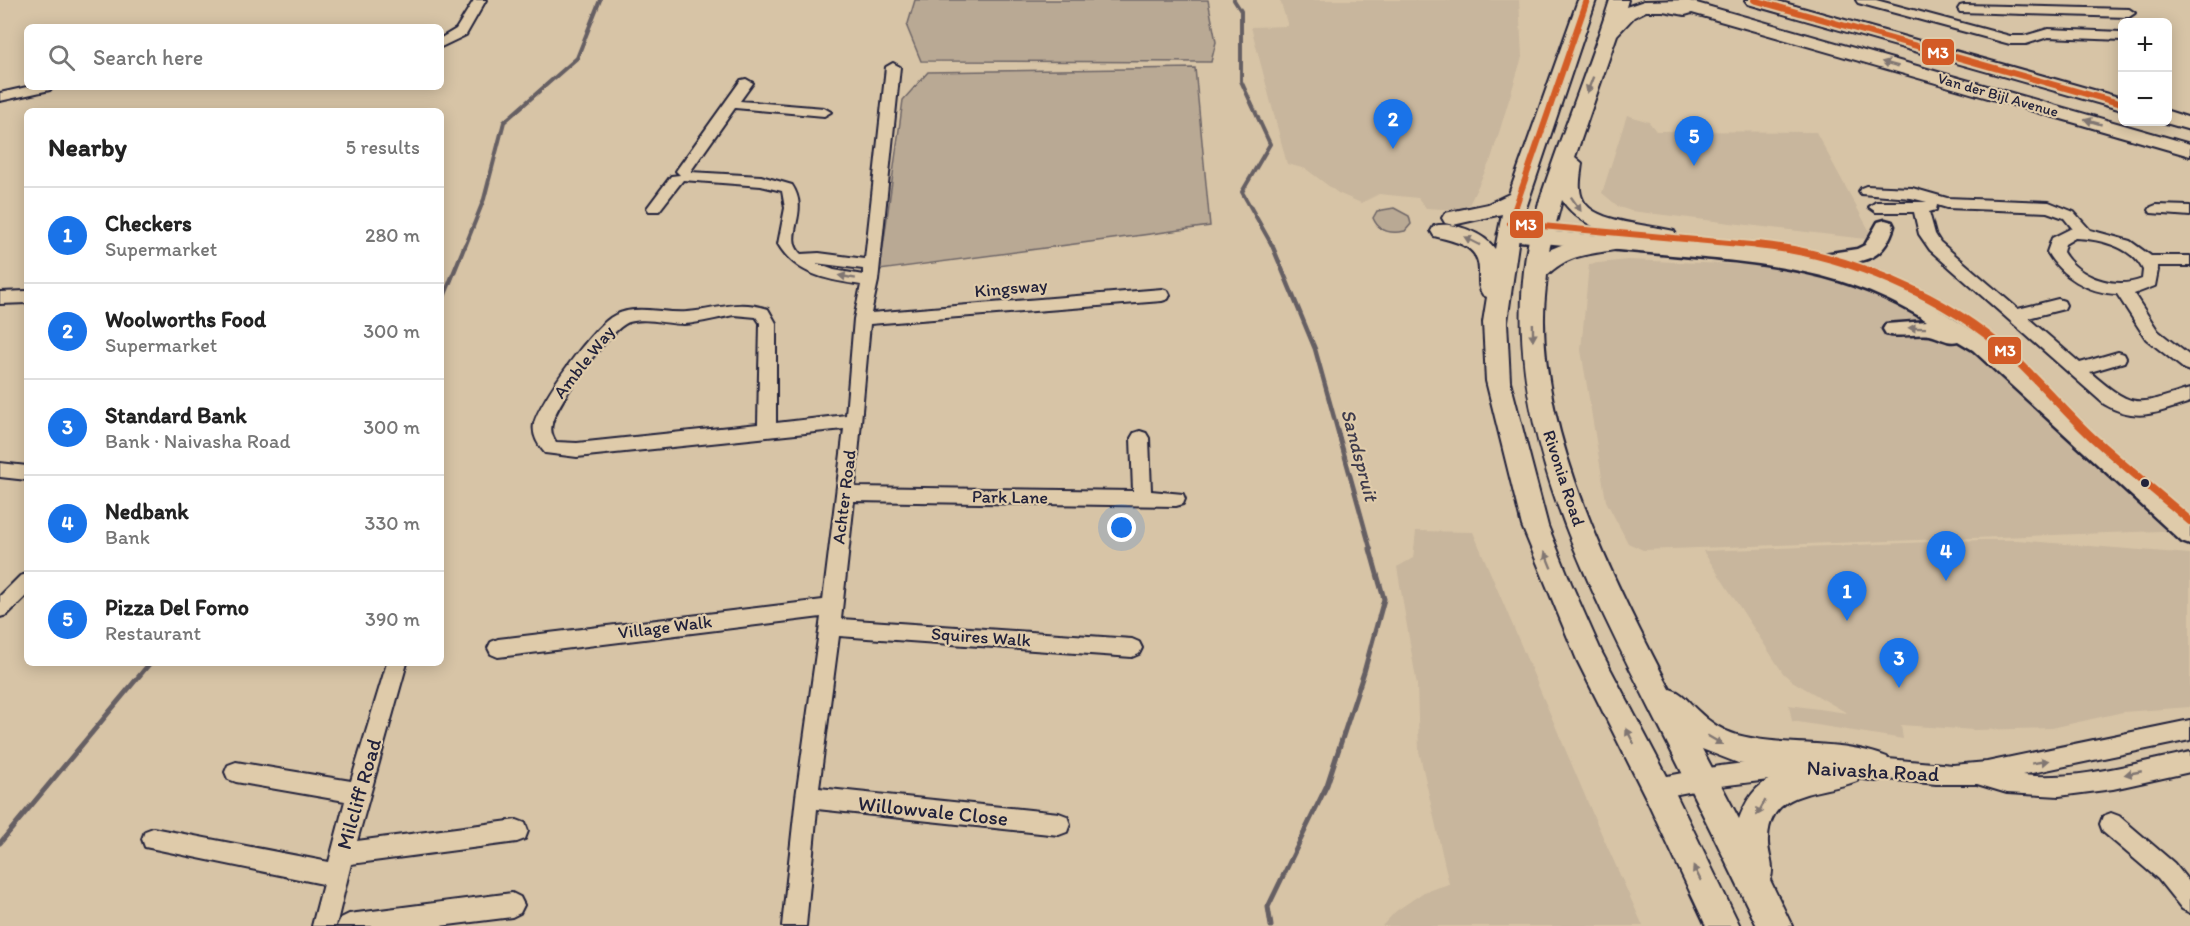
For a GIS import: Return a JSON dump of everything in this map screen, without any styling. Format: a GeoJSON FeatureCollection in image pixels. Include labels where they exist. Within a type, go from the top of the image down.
{"type":"FeatureCollection","features":[{"type":"Feature","properties":{"kind":"main road"},"geometry":{"type":"LineString","coordinates":[[1587,0],[1509,229],[1496,322],[1495,350],[1498,381],[1506,421],[1535,526],[1591,660],[1723,926]]}},
{"type":"Feature","properties":{"kind":"main road","name":"Rivonia Road"},"geometry":{"type":"LineString","coordinates":[[1619,0],[1606,43],[1574,127],[1542,231],[1535,273],[1532,330],[1534,362],[1542,407],[1553,448],[1586,546],[1616,613],[1777,926]]}},
{"type":"Feature","properties":{"kind":"main road","name":"Van der Bijl Avenue"},"geometry":{"type":"LineString","coordinates":[[1667,0],[2190,150]]}},
{"type":"Feature","properties":{"kind":"main road","name":"Van der Bijl Avenue"},"geometry":{"type":"LineString","coordinates":[[1754,0],[2118,103]]}},
{"type":"Feature","properties":{"kind":"main road"},"geometry":{"type":"LineString","coordinates":[[1606,43],[1625,13],[1638,7],[1654,5],[1672,7],[1790,36]]}},
{"type":"Feature","properties":{"kind":"main road"},"geometry":{"type":"LineString","coordinates":[[2172,118],[2190,124]]}},
{"type":"Feature","properties":{"kind":"main road"},"geometry":{"type":"LineString","coordinates":[[1574,127],[1570,192],[1574,204],[1598,221],[1666,236]]}},
{"type":"Feature","properties":{"kind":"main road"},"geometry":{"type":"LineString","coordinates":[[1500,302],[1490,289],[1490,259],[1484,248],[1448,224],[1494,210],[1520,198]]}},
{"type":"Feature","properties":{"kind":"main road"},"geometry":{"type":"LineString","coordinates":[[1535,273],[1547,261],[1567,249],[1619,242]]}},
{"type":"Feature","properties":{"kind":"main road"},"geometry":{"type":"LineString","coordinates":[[1616,613],[1672,704],[1684,717],[1710,737],[1732,748],[1759,755],[1819,758],[1873,767]]}},
{"type":"Feature","properties":{"kind":"main road"},"geometry":{"type":"LineString","coordinates":[[1777,926],[1753,860],[1752,833],[1758,809],[1769,795],[1780,787],[1799,779],[1873,767]]}},
{"type":"Feature","properties":{"kind":"street"},"geometry":{"type":"LineString","coordinates":[[444,42],[456,37],[465,27],[480,0]]}},
{"type":"Feature","properties":{"kind":"street"},"geometry":{"type":"LineString","coordinates":[[1862,0],[1888,4],[2010,39],[2026,40],[2048,33],[2118,36]]}},
{"type":"Feature","properties":{"kind":"street"},"geometry":{"type":"LineString","coordinates":[[2121,0],[2132,18]]}},
{"type":"Feature","properties":{"kind":"street"},"geometry":{"type":"LineString","coordinates":[[1964,9],[2132,18]]}},
{"type":"Feature","properties":{"kind":"street","name":"Achter Road"},"geometry":{"type":"LineString","coordinates":[[794,926],[807,797],[854,422],[862,319],[871,273],[893,67]]}},
{"type":"Feature","properties":{"kind":"street"},"geometry":{"type":"LineString","coordinates":[[654,208],[682,176],[746,83]]}},
{"type":"Feature","properties":{"kind":"street"},"geometry":{"type":"LineString","coordinates":[[0,97],[32,90]]}},
{"type":"Feature","properties":{"kind":"street"},"geometry":{"type":"LineString","coordinates":[[732,104],[824,112]]}},
{"type":"Feature","properties":{"kind":"street"},"geometry":{"type":"LineString","coordinates":[[682,176],[761,181],[787,188],[792,198],[792,213],[786,244],[796,259],[824,273],[871,273]]}},
{"type":"Feature","properties":{"kind":"street"},"geometry":{"type":"LineString","coordinates":[[1866,191],[1912,193],[1947,203]]}},
{"type":"Feature","properties":{"kind":"street"},"geometry":{"type":"LineString","coordinates":[[1876,207],[1921,208],[1947,203],[2049,207],[2069,215],[2085,232]]}},
{"type":"Feature","properties":{"kind":"street"},"geometry":{"type":"LineString","coordinates":[[1921,208],[1927,234],[1935,246],[2110,399],[2129,409],[2145,410],[2190,395]]}},
{"type":"Feature","properties":{"kind":"street"},"geometry":{"type":"LineString","coordinates":[[2156,210],[2190,211]]}},
{"type":"Feature","properties":{"kind":"street"},"geometry":{"type":"LineString","coordinates":[[1831,258],[1870,251],[1881,241],[1885,226]]}},
{"type":"Feature","properties":{"kind":"street"},"geometry":{"type":"LineString","coordinates":[[1509,229],[1666,236],[1790,248],[1831,258],[1921,294],[1950,310],[1991,339],[2038,380],[2107,451],[2190,521]]}},
{"type":"Feature","properties":{"kind":"street"},"geometry":{"type":"LineString","coordinates":[[1542,231],[1619,242],[1766,257],[1819,267],[1875,286],[1915,304],[1980,345],[2190,535]]}},
{"type":"Feature","properties":{"kind":"street"},"geometry":{"type":"LineString","coordinates":[[2085,232],[2113,239],[2132,249],[2146,261],[2151,269],[2149,282],[2134,290],[2123,290],[2092,283],[2077,276],[2057,258],[2054,249],[2056,242],[2062,236],[2085,232]]}},
{"type":"Feature","properties":{"kind":"street"},"geometry":{"type":"LineString","coordinates":[[2146,261],[2190,261]]}},
{"type":"Feature","properties":{"kind":"street"},"geometry":{"type":"LineString","coordinates":[[2123,290],[2152,335],[2190,366]]}},
{"type":"Feature","properties":{"kind":"street","name":"Kingsway"},"geometry":{"type":"LineString","coordinates":[[862,319],[1162,295]]}},
{"type":"Feature","properties":{"kind":"street"},"geometry":{"type":"LineString","coordinates":[[0,298],[24,297]]}},
{"type":"Feature","properties":{"kind":"street"},"geometry":{"type":"LineString","coordinates":[[2014,316],[2058,305]]}},
{"type":"Feature","properties":{"kind":"street","name":"Amble Way"},"geometry":{"type":"LineString","coordinates":[[767,430],[768,323],[762,313],[739,309],[686,318],[639,316],[618,320],[600,337],[552,404],[543,423],[542,434],[551,448],[577,450],[854,422]]}},
{"type":"Feature","properties":{"kind":"street"},"geometry":{"type":"LineString","coordinates":[[1893,329],[1929,328],[1980,345]]}},
{"type":"Feature","properties":{"kind":"street"},"geometry":{"type":"LineString","coordinates":[[2076,370],[2118,358]]}},
{"type":"Feature","properties":{"kind":"street"},"geometry":{"type":"LineString","coordinates":[[1140,438],[1142,499]]}},
{"type":"Feature","properties":{"kind":"street"},"geometry":{"type":"LineString","coordinates":[[0,471],[24,473]]}},
{"type":"Feature","properties":{"kind":"street","name":"Park Lane"},"geometry":{"type":"LineString","coordinates":[[844,494],[1176,499]]}},
{"type":"Feature","properties":{"kind":"street"},"geometry":{"type":"LineString","coordinates":[[0,609],[24,585]]}},
{"type":"Feature","properties":{"kind":"street","name":"Village Walk"},"geometry":{"type":"LineString","coordinates":[[498,648],[832,607]]}},
{"type":"Feature","properties":{"kind":"street","name":"Squires Walk"},"geometry":{"type":"LineString","coordinates":[[830,627],[1132,648]]}},
{"type":"Feature","properties":{"kind":"street","name":"Milcliff Road"},"geometry":{"type":"LineString","coordinates":[[324,926],[358,792],[396,666]]}},
{"type":"Feature","properties":{"kind":"street","name":"Naivasha Road"},"geometry":{"type":"LineString","coordinates":[[1983,776],[2004,768],[2190,730]]}},
{"type":"Feature","properties":{"kind":"street","name":"Naivasha Road"},"geometry":{"type":"LineString","coordinates":[[1657,789],[1702,779],[1768,769],[1822,765],[1983,776],[1998,782],[2016,785],[2066,784],[2190,762]]}},
{"type":"Feature","properties":{"kind":"street"},"geometry":{"type":"LineString","coordinates":[[236,772],[358,792]]}},
{"type":"Feature","properties":{"kind":"street","name":"Willowvale Close"},"geometry":{"type":"LineString","coordinates":[[807,797],[1059,824]]}},
{"type":"Feature","properties":{"kind":"street"},"geometry":{"type":"LineString","coordinates":[[2111,824],[2166,871],[2190,901]]}},
{"type":"Feature","properties":{"kind":"street"},"geometry":{"type":"LineString","coordinates":[[153,839],[340,864],[517,831]]}},
{"type":"Feature","properties":{"kind":"street"},"geometry":{"type":"LineString","coordinates":[[349,926],[512,905]]}},
{"type":"Feature","properties":{"kind":"shaded area"},"geometry":{"type":"Polygon","coordinates":[[[915,0],[1208,0],[1216,42],[1211,62],[921,61],[907,27],[915,0]]]}},
{"type":"Feature","properties":{"kind":"shaded area"},"geometry":{"type":"Polygon","coordinates":[[[1280,0],[1519,0],[1522,57],[1491,159],[1469,205],[1459,210],[1426,208],[1418,198],[1379,194],[1361,203],[1338,193],[1306,169],[1287,164],[1251,27],[1288,26],[1280,0]]]}},
{"type":"Feature","properties":{"kind":"shaded area"},"geometry":{"type":"Polygon","coordinates":[[[1195,68],[1210,226],[880,270],[903,100],[928,72],[1195,68]]]}},
{"type":"Feature","properties":{"kind":"shaded area"},"geometry":{"type":"Polygon","coordinates":[[[1627,115],[1649,122],[1656,131],[1816,132],[1870,232],[1865,239],[1631,211],[1619,207],[1602,193],[1627,115]]]}},
{"type":"Feature","properties":{"kind":"shaded area"},"geometry":{"type":"Polygon","coordinates":[[[1394,208],[1409,216],[1411,224],[1405,231],[1386,231],[1373,218],[1377,211],[1394,208]]]}},
{"type":"Feature","properties":{"kind":"shaded area"},"geometry":{"type":"Polygon","coordinates":[[[1628,260],[1773,266],[1810,270],[1874,292],[1933,320],[2188,530],[1643,550],[1628,543],[1606,501],[1581,350],[1589,264],[1628,260]]]}},
{"type":"Feature","properties":{"kind":"shaded area"},"geometry":{"type":"Polygon","coordinates":[[[1416,531],[1473,532],[1594,817],[1643,926],[1382,926],[1396,911],[1424,892],[1449,884],[1419,751],[1417,685],[1397,567],[1413,558],[1416,531]]]}},
{"type":"Feature","properties":{"kind":"shaded area"},"geometry":{"type":"Polygon","coordinates":[[[2017,540],[2190,554],[2190,707],[2123,712],[2052,728],[1974,730],[1901,725],[1903,739],[1792,721],[1789,705],[1847,713],[1792,681],[1783,673],[1703,551],[2017,540]]]}},
{"type":"Feature","properties":{"kind":"waterway"},"geometry":{"type":"LineString","coordinates":[[465,247],[484,199],[504,122],[577,58],[600,0]]}},
{"type":"Feature","properties":{"kind":"waterway","name":"Sandspruit"},"geometry":{"type":"LineString","coordinates":[[1234,0],[1241,11],[1241,81],[1270,144],[1242,192],[1272,246]]}},
{"type":"Feature","properties":{"kind":"waterway"},"geometry":{"type":"LineString","coordinates":[[444,297],[465,245]]}},
{"type":"Feature","properties":{"kind":"waterway","name":"Sandspruit"},"geometry":{"type":"LineString","coordinates":[[1272,246],[1315,349],[1371,551]]}},
{"type":"Feature","properties":{"kind":"waterway","name":"Sandspruit"},"geometry":{"type":"LineString","coordinates":[[1271,926],[1268,907],[1327,785],[1364,672],[1384,599],[1370,549]]}},
{"type":"Feature","properties":{"kind":"waterway"},"geometry":{"type":"LineString","coordinates":[[0,843],[148,666]]}},
{"type":"Feature","properties":{"kind":"transit line","name":"M3"},"geometry":{"type":"LineString","coordinates":[[1587,0],[1510,223],[1790,248],[1859,268],[1921,294],[1970,324],[2011,355],[2092,437],[2190,521]]}},
{"type":"Feature","properties":{"kind":"transit line","name":"M3"},"geometry":{"type":"LineString","coordinates":[[1754,0],[2118,103]]}},
{"type":"Feature","properties":{"kind":"place","name":"Woolworths Food"},"geometry":{"type":"Point","coordinates":[1393,149]}},
{"type":"Feature","properties":{"kind":"place","name":"Pizza Del Forno"},"geometry":{"type":"Point","coordinates":[1694,166]}},
{"type":"Feature","properties":{"kind":"place","name":"Nedbank"},"geometry":{"type":"Point","coordinates":[1946,581]}},
{"type":"Feature","properties":{"kind":"place","name":"Checkers"},"geometry":{"type":"Point","coordinates":[1847,621]}},
{"type":"Feature","properties":{"kind":"place","name":"Standard Bank"},"geometry":{"type":"Point","coordinates":[1899,688]}}]}
